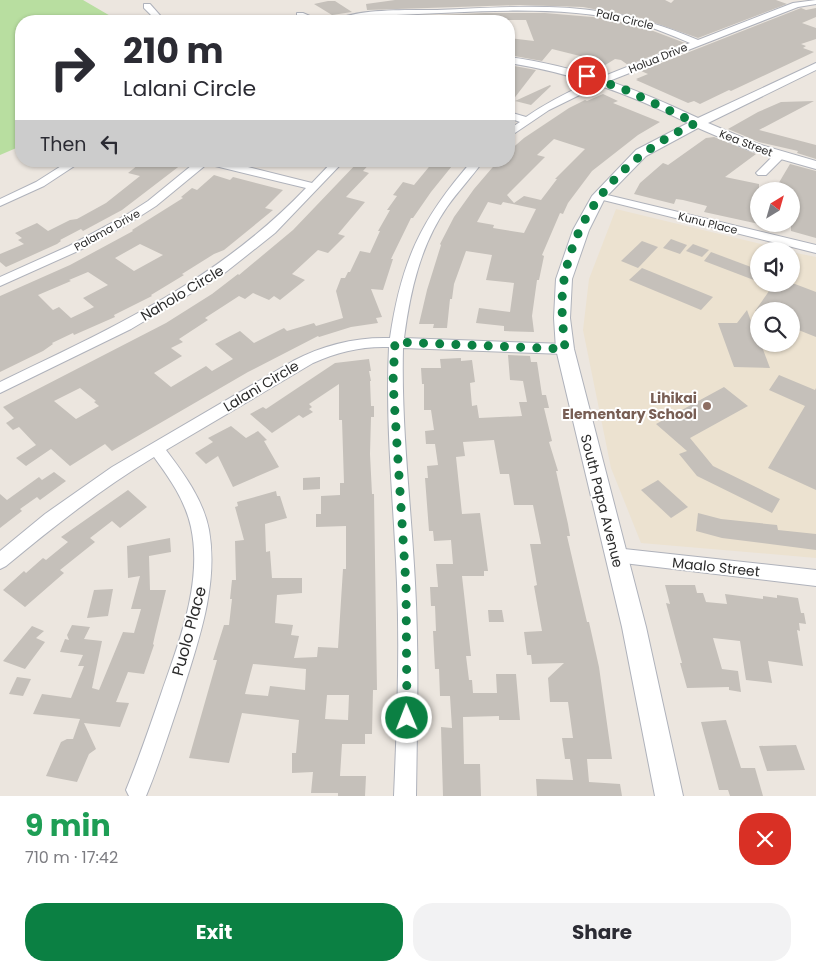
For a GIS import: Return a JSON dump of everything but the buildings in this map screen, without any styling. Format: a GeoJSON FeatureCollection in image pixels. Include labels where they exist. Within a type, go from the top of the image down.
{"type":"FeatureCollection","features":[{"type":"Feature","properties":{"kind":"street","name":"Holua Drive"},"geometry":{"type":"LineString","coordinates":[[515,130],[546,108],[601,81],[796,5],[816,2]]}},
{"type":"Feature","properties":{"kind":"street"},"geometry":{"type":"LineString","coordinates":[[147,6],[155,15]]}},
{"type":"Feature","properties":{"kind":"street","name":"Pala Circle"},"geometry":{"type":"LineString","coordinates":[[371,15],[524,8],[568,9],[640,21],[697,43]]}},
{"type":"Feature","properties":{"kind":"street","name":"Kea Street"},"geometry":{"type":"LineString","coordinates":[[515,61],[561,69],[601,81],[649,100],[696,123],[753,147],[816,165]]}},
{"type":"Feature","properties":{"kind":"street","name":"South Papa Avenue"},"geometry":{"type":"LineString","coordinates":[[669,796],[659,738],[565,349],[562,318],[564,279],[581,230],[599,196],[641,153],[696,123],[816,66]]}},
{"type":"Feature","properties":{"kind":"street"},"geometry":{"type":"LineString","coordinates":[[515,117],[527,121]]}},
{"type":"Feature","properties":{"kind":"street"},"geometry":{"type":"LineString","coordinates":[[762,173],[780,155]]}},
{"type":"Feature","properties":{"kind":"street"},"geometry":{"type":"LineString","coordinates":[[0,203],[40,184],[68,167]]}},
{"type":"Feature","properties":{"kind":"street","name":"Palama Drive"},"geometry":{"type":"LineString","coordinates":[[0,282],[74,249],[123,222],[159,198],[197,167]]}},
{"type":"Feature","properties":{"kind":"street"},"geometry":{"type":"LineString","coordinates":[[234,167],[314,187]]}},
{"type":"Feature","properties":{"kind":"street","name":"Naholo Circle"},"geometry":{"type":"LineString","coordinates":[[0,388],[118,330],[187,292],[247,251],[277,224],[333,167]]}},
{"type":"Feature","properties":{"kind":"street"},"geometry":{"type":"LineString","coordinates":[[405,796],[407,718],[406,585],[393,382],[395,342],[402,301],[423,240],[436,215],[473,167]]}},
{"type":"Feature","properties":{"kind":"street","name":"Kunu Place"},"geometry":{"type":"LineString","coordinates":[[599,196],[816,249]]}},
{"type":"Feature","properties":{"kind":"street","name":"Lalani Circle"},"geometry":{"type":"LineString","coordinates":[[0,561],[89,491],[312,356],[349,344],[395,342],[565,349]]}},
{"type":"Feature","properties":{"kind":"street","name":"Puolo Place"},"geometry":{"type":"LineString","coordinates":[[137,790],[146,770],[188,646],[199,602],[204,567],[200,531],[193,506],[183,486],[156,449]]}},
{"type":"Feature","properties":{"kind":"street","name":"Maalo Street"},"geometry":{"type":"LineString","coordinates":[[615,556],[816,578]]}},
{"type":"Feature","properties":{"kind":"shaded area","name":"Lihikai Elementary School"},"geometry":{"type":"Polygon","coordinates":[[[616,209],[753,242],[750,242],[750,292],[800,292],[800,254],[816,257],[816,558],[641,543],[611,468],[583,330],[589,279],[616,209]]]}},
{"type":"Feature","properties":{"kind":"green space"},"geometry":{"type":"Polygon","coordinates":[[[0,0],[83,0],[109,15],[15,15],[15,149],[0,155],[0,0]]]}},
{"type":"Feature","properties":{"kind":"place","name":"Lihikai Elementary School"},"geometry":{"type":"Point","coordinates":[707,406]}},
{"type":"Feature","properties":{"kind":"route"},"geometry":{"type":"LineString","coordinates":[[407,718],[406,585],[393,382],[395,342],[565,349],[562,318],[564,279],[581,230],[599,196],[641,153],[681,129],[696,123],[626,90],[587,76]]}}]}
